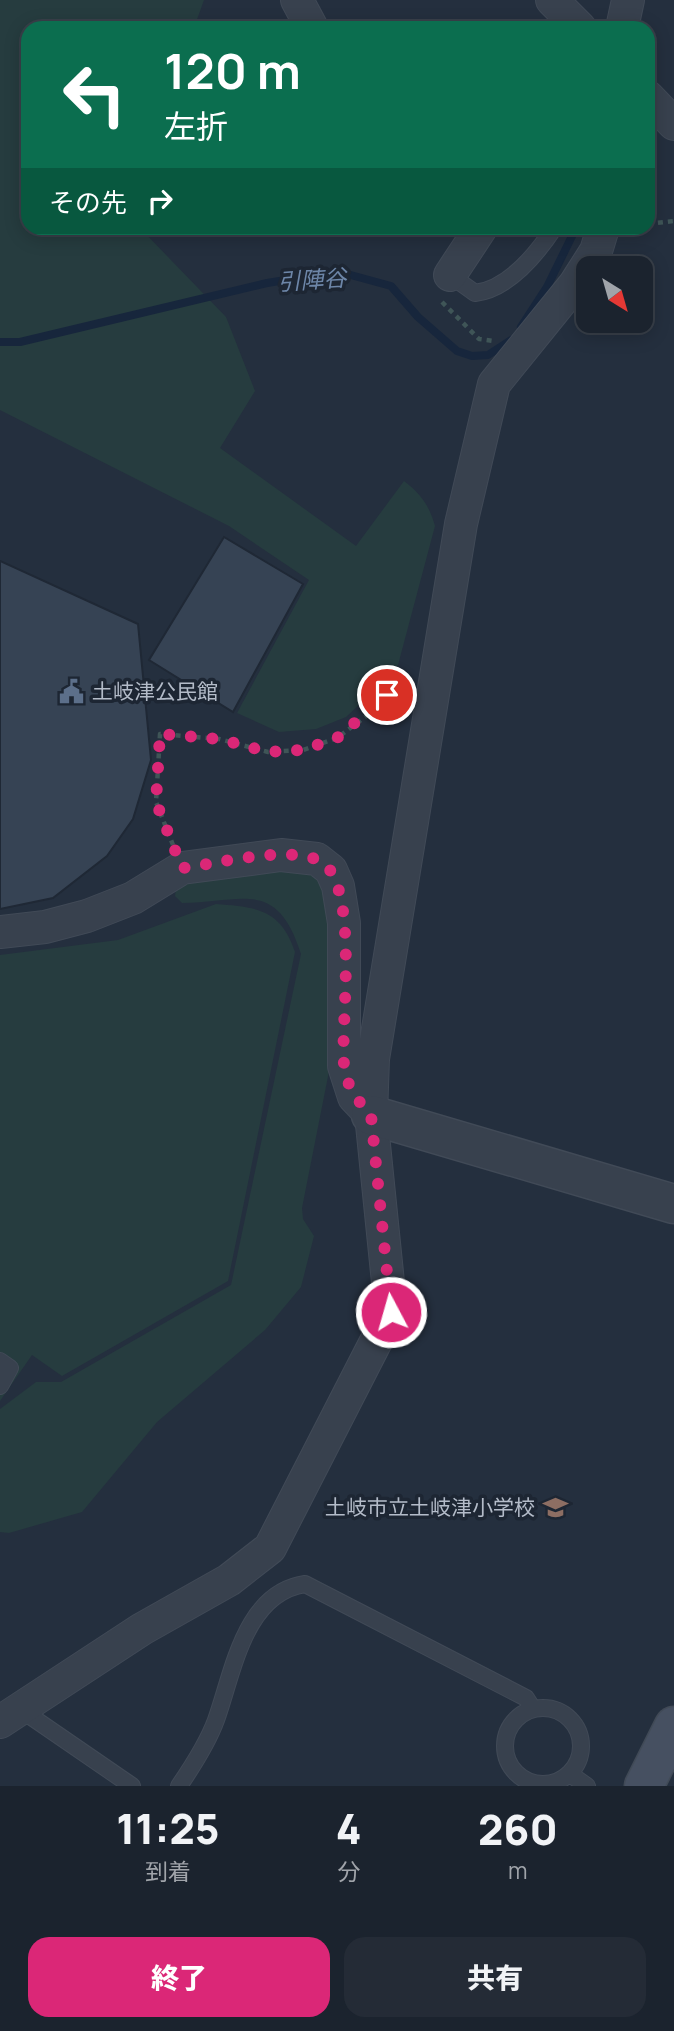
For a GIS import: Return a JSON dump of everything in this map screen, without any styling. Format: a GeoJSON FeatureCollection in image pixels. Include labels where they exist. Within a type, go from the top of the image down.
{"type":"FeatureCollection","features":[{"type":"Feature","properties":{"kind":"main road"},"geometry":{"type":"LineString","coordinates":[[644,1786],[674,1726]]}},
{"type":"Feature","properties":{"kind":"street"},"geometry":{"type":"LineString","coordinates":[[297,0],[308,21]]}},
{"type":"Feature","properties":{"kind":"street"},"geometry":{"type":"LineString","coordinates":[[552,0],[573,21]]}},
{"type":"Feature","properties":{"kind":"street"},"geometry":{"type":"LineString","coordinates":[[624,21],[628,0]]}},
{"type":"Feature","properties":{"kind":"street"},"geometry":{"type":"LineString","coordinates":[[655,104],[674,124]]}},
{"type":"Feature","properties":{"kind":"street"},"geometry":{"type":"LineString","coordinates":[[450,275],[476,235]]}},
{"type":"Feature","properties":{"kind":"street"},"geometry":{"type":"LineString","coordinates":[[10,1715],[142,1629],[229,1580],[270,1548],[391,1312],[371,1115],[373,1059],[453,522],[495,384],[575,284],[596,251],[601,235]]}},
{"type":"Feature","properties":{"kind":"street"},"geometry":{"type":"LineString","coordinates":[[0,932],[45,927],[87,916],[133,898],[182,868],[281,855],[317,859],[331,870],[338,886],[344,923],[344,1066],[354,1097],[371,1115],[674,1204]]}},
{"type":"Feature","properties":{"kind":"lane"},"geometry":{"type":"LineString","coordinates":[[450,275],[475,293],[486,291],[508,280],[548,235]]}},
{"type":"Feature","properties":{"kind":"lane"},"geometry":{"type":"LineString","coordinates":[[0,1360],[10,1368],[0,1385]]}},
{"type":"Feature","properties":{"kind":"lane"},"geometry":{"type":"LineString","coordinates":[[179,1786],[215,1722],[231,1665],[255,1621],[270,1598],[290,1586],[305,1584],[526,1698],[533,1709]]}},
{"type":"Feature","properties":{"kind":"lane"},"geometry":{"type":"LineString","coordinates":[[550,1707],[562,1713],[575,1729],[581,1748],[570,1774],[552,1784],[537,1785],[515,1774],[508,1764],[505,1739],[518,1718],[533,1709],[550,1707]]}},
{"type":"Feature","properties":{"kind":"lane"},"geometry":{"type":"LineString","coordinates":[[10,1715],[132,1786]]}},
{"type":"Feature","properties":{"kind":"lane"},"geometry":{"type":"LineString","coordinates":[[570,1774],[587,1786]]}},
{"type":"Feature","properties":{"kind":"path"},"geometry":{"type":"LineString","coordinates":[[655,223],[674,221]]}},
{"type":"Feature","properties":{"kind":"path"},"geometry":{"type":"LineString","coordinates":[[450,275],[441,297],[442,304],[479,339],[500,339]]}},
{"type":"Feature","properties":{"kind":"path"},"geometry":{"type":"LineString","coordinates":[[182,868],[156,802],[160,734],[219,739],[268,752],[303,750],[337,738],[369,714],[404,677],[407,665]]}},
{"type":"Feature","properties":{"kind":"green space"},"geometry":{"type":"Polygon","coordinates":[[[0,0],[204,0],[196,21],[21,21],[21,235],[147,235],[226,317],[255,391],[220,448],[356,546],[404,481],[424,500],[435,526],[398,665],[346,717],[316,729],[279,732],[237,713],[309,580],[229,526],[0,410],[0,0]]]}},
{"type":"Feature","properties":{"kind":"green space"},"geometry":{"type":"Polygon","coordinates":[[[301,868],[313,869],[333,888],[335,1041],[302,1208],[303,1219],[314,1236],[301,1287],[265,1330],[157,1422],[82,1512],[9,1533],[0,1532],[0,1409],[36,1382],[61,1382],[231,1285],[301,954],[281,914],[269,904],[240,899],[182,903],[175,896],[176,888],[182,882],[301,868]]]}},
{"type":"Feature","properties":{"kind":"green space"},"geometry":{"type":"Polygon","coordinates":[[[216,904],[255,909],[265,913],[282,927],[295,952],[228,1281],[62,1376],[32,1355],[0,1401],[0,955],[118,940],[216,904]]]}},
{"type":"Feature","properties":{"kind":"building"},"geometry":{"type":"Polygon","coordinates":[[[224,537],[303,584],[233,712],[149,660],[224,537]]]}},
{"type":"Feature","properties":{"kind":"building","name":"土岐津公民館"},"geometry":{"type":"Polygon","coordinates":[[[0,561],[138,624],[151,760],[133,819],[107,856],[53,898],[0,909],[0,561]]]}},
{"type":"Feature","properties":{"kind":"waterway","name":"引陣谷"},"geometry":{"type":"LineString","coordinates":[[521,327],[547,287],[573,235]]}},
{"type":"Feature","properties":{"kind":"waterway","name":"引陣谷"},"geometry":{"type":"LineString","coordinates":[[0,342],[20,342],[267,283],[317,275],[347,274],[391,286],[418,317],[457,351],[472,356],[488,355],[511,340]]}},
{"type":"Feature","properties":{"kind":"place","name":"土岐津公民館"},"geometry":{"type":"Point","coordinates":[72,692]}},
{"type":"Feature","properties":{"kind":"place","name":"土岐市立土岐津小学校"},"geometry":{"type":"Point","coordinates":[555,1508]}},
{"type":"Feature","properties":{"kind":"route"},"geometry":{"type":"LineString","coordinates":[[387,695],[369,714],[337,738],[303,750],[268,752],[219,739],[160,734],[156,802],[182,868],[281,855],[317,859],[331,870],[338,886],[344,923],[344,1066],[354,1097],[371,1115],[391,1312]]}}]}
